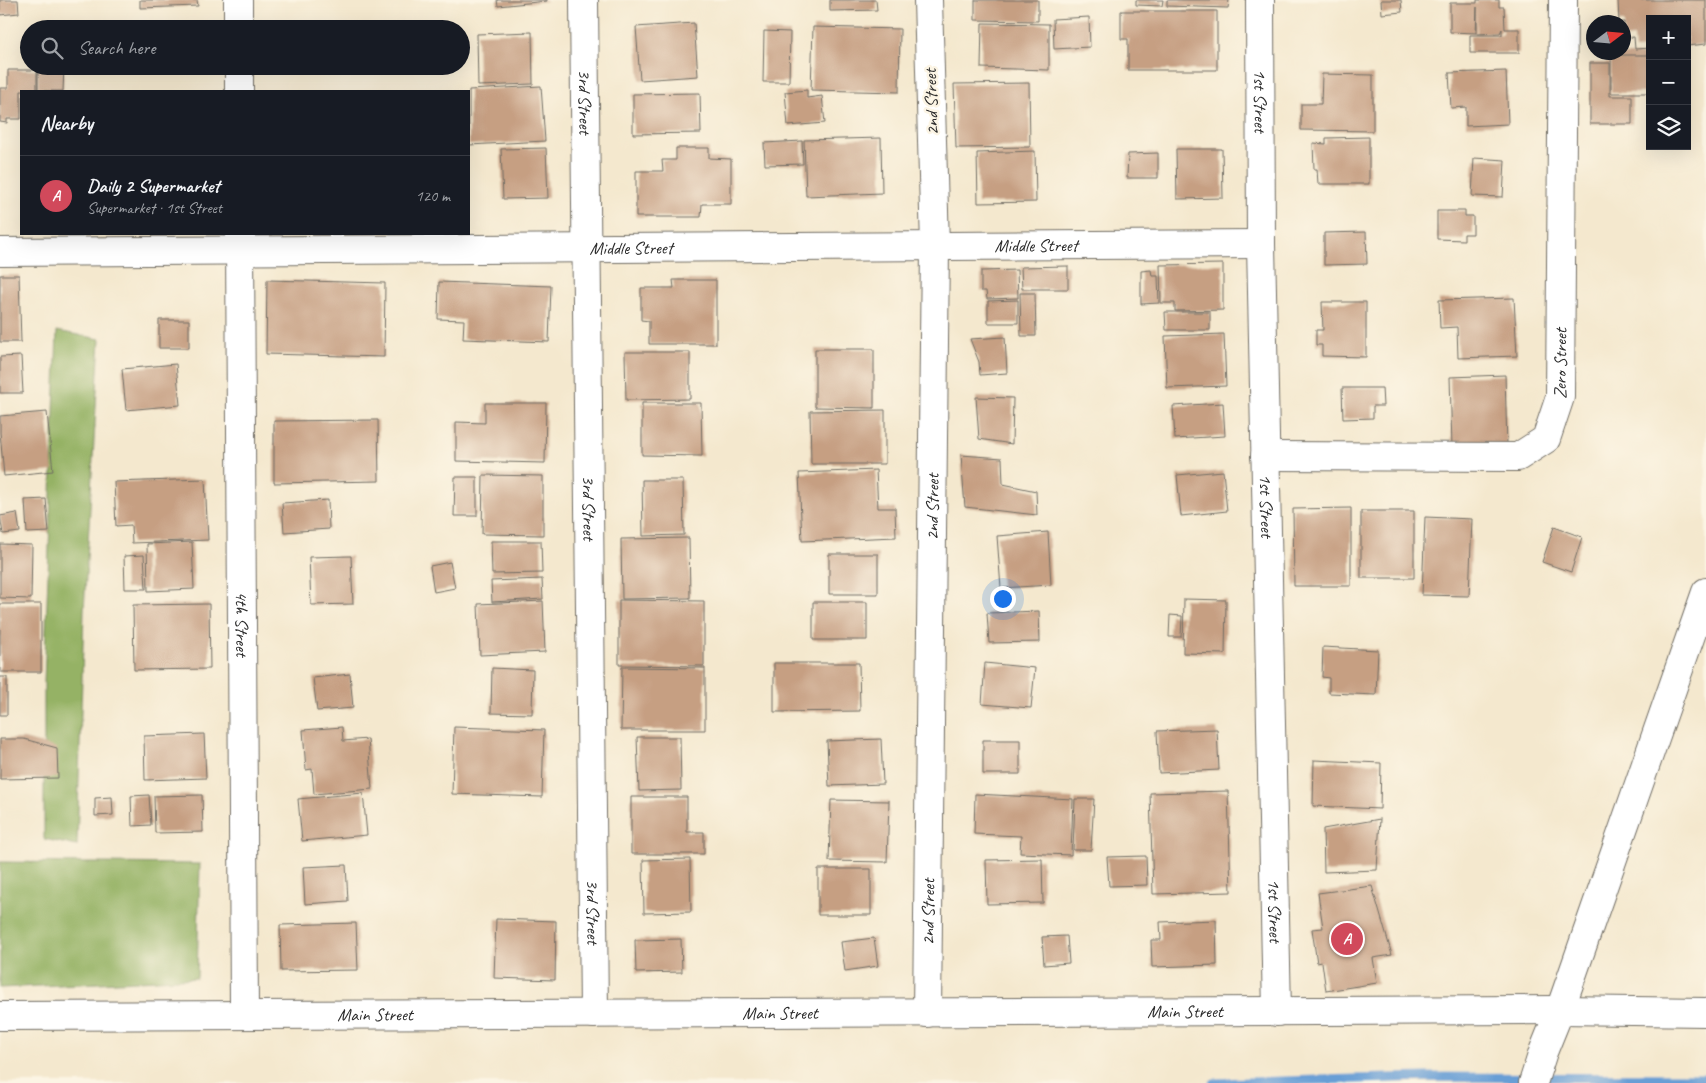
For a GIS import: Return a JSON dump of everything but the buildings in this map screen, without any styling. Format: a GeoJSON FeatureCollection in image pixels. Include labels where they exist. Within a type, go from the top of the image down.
{"type":"FeatureCollection","features":[{"type":"Feature","properties":{"kind":"street"},"geometry":{"type":"LineString","coordinates":[[238,0],[238,20]]}},
{"type":"Feature","properties":{"kind":"street","name":"3rd Street"},"geometry":{"type":"LineString","coordinates":[[584,0],[594,1014]]}},
{"type":"Feature","properties":{"kind":"street","name":"2nd Street"},"geometry":{"type":"LineString","coordinates":[[927,1013],[935,246],[928,0]]}},
{"type":"Feature","properties":{"kind":"street","name":"1st Street"},"geometry":{"type":"LineString","coordinates":[[1260,0],[1261,244],[1277,1012]]}},
{"type":"Feature","properties":{"kind":"street","name":"Zero Street"},"geometry":{"type":"LineString","coordinates":[[1266,456],[1518,457],[1546,439],[1560,397],[1563,0]]}},
{"type":"Feature","properties":{"kind":"street"},"geometry":{"type":"LineString","coordinates":[[239,75],[239,90]]}},
{"type":"Feature","properties":{"kind":"street","name":"Middle Street"},"geometry":{"type":"LineString","coordinates":[[0,252],[241,242],[587,248],[1261,244]]}},
{"type":"Feature","properties":{"kind":"street","name":"4th Street"},"geometry":{"type":"LineString","coordinates":[[241,242],[244,1015]]}},
{"type":"Feature","properties":{"kind":"street"},"geometry":{"type":"LineString","coordinates":[[1533,1083],[1706,592]]}},
{"type":"Feature","properties":{"kind":"street","name":"Main Street"},"geometry":{"type":"LineString","coordinates":[[0,1016],[1560,1010],[1706,1012]]}},
{"type":"Feature","properties":{"kind":"green space"},"geometry":{"type":"Polygon","coordinates":[[[57,331],[100,339],[84,611],[77,846],[44,839],[44,683],[57,331]]]}},
{"type":"Feature","properties":{"kind":"green space"},"geometry":{"type":"Polygon","coordinates":[[[0,862],[200,864],[197,978],[0,988],[0,862]]]}},
{"type":"Feature","properties":{"kind":"waterway"},"geometry":{"type":"LineString","coordinates":[[1214,1083],[1426,1077],[1706,1078]]}},
{"type":"Feature","properties":{"kind":"place","name":"Daily 2 Supermarket"},"geometry":{"type":"Point","coordinates":[1347,939]}}]}
